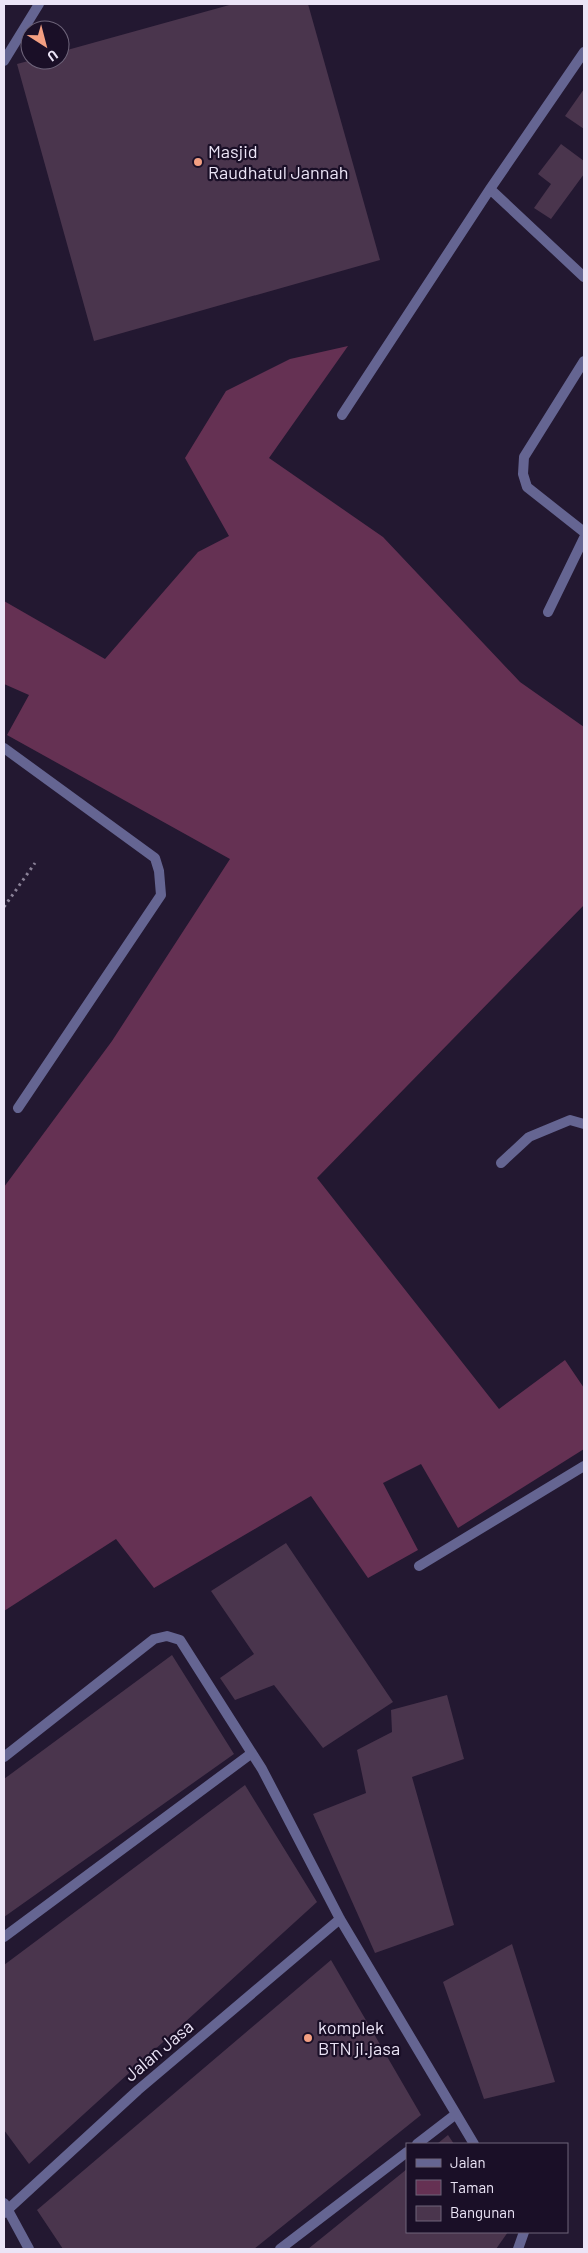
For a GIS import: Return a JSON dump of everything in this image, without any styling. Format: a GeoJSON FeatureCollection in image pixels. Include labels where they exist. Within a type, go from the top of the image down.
{"type":"FeatureCollection","features":[{"type":"Feature","properties":{"kind":"street"},"geometry":{"type":"LineString","coordinates":[[4,61],[39,4]]}},
{"type":"Feature","properties":{"kind":"street"},"geometry":{"type":"LineString","coordinates":[[342,415],[490,189],[584,52]]}},
{"type":"Feature","properties":{"kind":"street"},"geometry":{"type":"LineString","coordinates":[[490,189],[584,277]]}},
{"type":"Feature","properties":{"kind":"street"},"geometry":{"type":"LineString","coordinates":[[584,361],[524,457],[523,474],[528,487],[584,532]]}},
{"type":"Feature","properties":{"kind":"street"},"geometry":{"type":"LineString","coordinates":[[548,612],[584,538]]}},
{"type":"Feature","properties":{"kind":"street"},"geometry":{"type":"LineString","coordinates":[[4,748],[155,858],[160,872],[162,895],[18,1108]]}},
{"type":"Feature","properties":{"kind":"street"},"geometry":{"type":"LineString","coordinates":[[501,1163],[529,1137],[570,1120],[584,1124]]}},
{"type":"Feature","properties":{"kind":"street"},"geometry":{"type":"LineString","coordinates":[[420,1566],[584,1466]]}},
{"type":"Feature","properties":{"kind":"street"},"geometry":{"type":"LineString","coordinates":[[4,1757],[154,1639],[167,1636],[180,1640],[252,1754],[340,1919],[473,2143]]}},
{"type":"Feature","properties":{"kind":"street"},"geometry":{"type":"LineString","coordinates":[[4,1937],[252,1754]]}},
{"type":"Feature","properties":{"kind":"street","name":"Jalan Jasa"},"geometry":{"type":"LineString","coordinates":[[5,2209],[138,2090],[340,1919]]}},
{"type":"Feature","properties":{"kind":"street"},"geometry":{"type":"LineString","coordinates":[[418,2143],[456,2114]]}},
{"type":"Feature","properties":{"kind":"street"},"geometry":{"type":"LineString","coordinates":[[280,2249],[406,2153]]}},
{"type":"Feature","properties":{"kind":"street"},"geometry":{"type":"LineString","coordinates":[[5,2209],[29,2249]]}},
{"type":"Feature","properties":{"kind":"street"},"geometry":{"type":"LineString","coordinates":[[518,2249],[524,2233]]}},
{"type":"Feature","properties":{"kind":"path"},"geometry":{"type":"LineString","coordinates":[[4,907],[36,863]]}},
{"type":"Feature","properties":{"kind":"green space"},"geometry":{"type":"Polygon","coordinates":[[[348,346],[269,458],[383,537],[520,682],[584,727],[584,905],[317,1178],[499,1409],[565,1360],[584,1388],[584,1449],[458,1528],[421,1464],[383,1483],[418,1550],[368,1578],[311,1496],[154,1588],[116,1539],[4,1611],[4,1187],[112,1041],[230,859],[7,735],[29,695],[4,684],[4,601],[105,659],[198,552],[229,536],[185,458],[226,391],[290,359],[348,346]]]}},
{"type":"Feature","properties":{"kind":"building","name":"Masjid Raudhatul Jannah"},"geometry":{"type":"Polygon","coordinates":[[[233,4],[308,4],[380,260],[94,341],[17,64],[20,63],[20,70],[70,70],[70,49],[233,4]]]}},
{"type":"Feature","properties":{"kind":"building"},"geometry":{"type":"Polygon","coordinates":[[[584,89],[584,129],[565,116],[584,89]]]}},
{"type":"Feature","properties":{"kind":"building"},"geometry":{"type":"Polygon","coordinates":[[[561,144],[584,161],[584,174],[551,219],[534,208],[551,184],[538,174],[561,144]]]}},
{"type":"Feature","properties":{"kind":"building"},"geometry":{"type":"Polygon","coordinates":[[[286,1543],[393,1702],[323,1748],[274,1685],[235,1700],[220,1678],[254,1654],[211,1591],[286,1543]]]}},
{"type":"Feature","properties":{"kind":"building"},"geometry":{"type":"Polygon","coordinates":[[[172,1655],[234,1754],[4,1917],[4,1779],[172,1655]]]}},
{"type":"Feature","properties":{"kind":"building"},"geometry":{"type":"Polygon","coordinates":[[[447,1695],[464,1759],[412,1777],[454,1925],[375,1953],[313,1814],[366,1793],[357,1750],[392,1732],[391,1710],[447,1695]]]}},
{"type":"Feature","properties":{"kind":"building"},"geometry":{"type":"Polygon","coordinates":[[[245,1785],[317,1902],[29,2164],[4,2130],[4,1965],[245,1785]]]}},
{"type":"Feature","properties":{"kind":"building","name":"komplek BTN jl.jasa"},"geometry":{"type":"Polygon","coordinates":[[[512,1944],[555,2082],[484,2099],[443,1982],[512,1944]]]}},
{"type":"Feature","properties":{"kind":"building","name":"komplek BTN jl.jasa"},"geometry":{"type":"Polygon","coordinates":[[[331,1960],[421,2115],[254,2249],[63,2249],[37,2210],[331,1960]]]}},
{"type":"Feature","properties":{"kind":"building"},"geometry":{"type":"Polygon","coordinates":[[[448,2135],[453,2143],[438,2143],[448,2135]]]}},
{"type":"Feature","properties":{"kind":"building"},"geometry":{"type":"Polygon","coordinates":[[[406,2170],[406,2233],[507,2233],[496,2249],[308,2249],[406,2170]]]}},
{"type":"Feature","properties":{"kind":"place","name":"Masjid Raudhatul Jannah"},"geometry":{"type":"Point","coordinates":[198,162]}},
{"type":"Feature","properties":{"kind":"place","name":"komplek BTN jl.jasa"},"geometry":{"type":"Point","coordinates":[308,2038]}}]}
